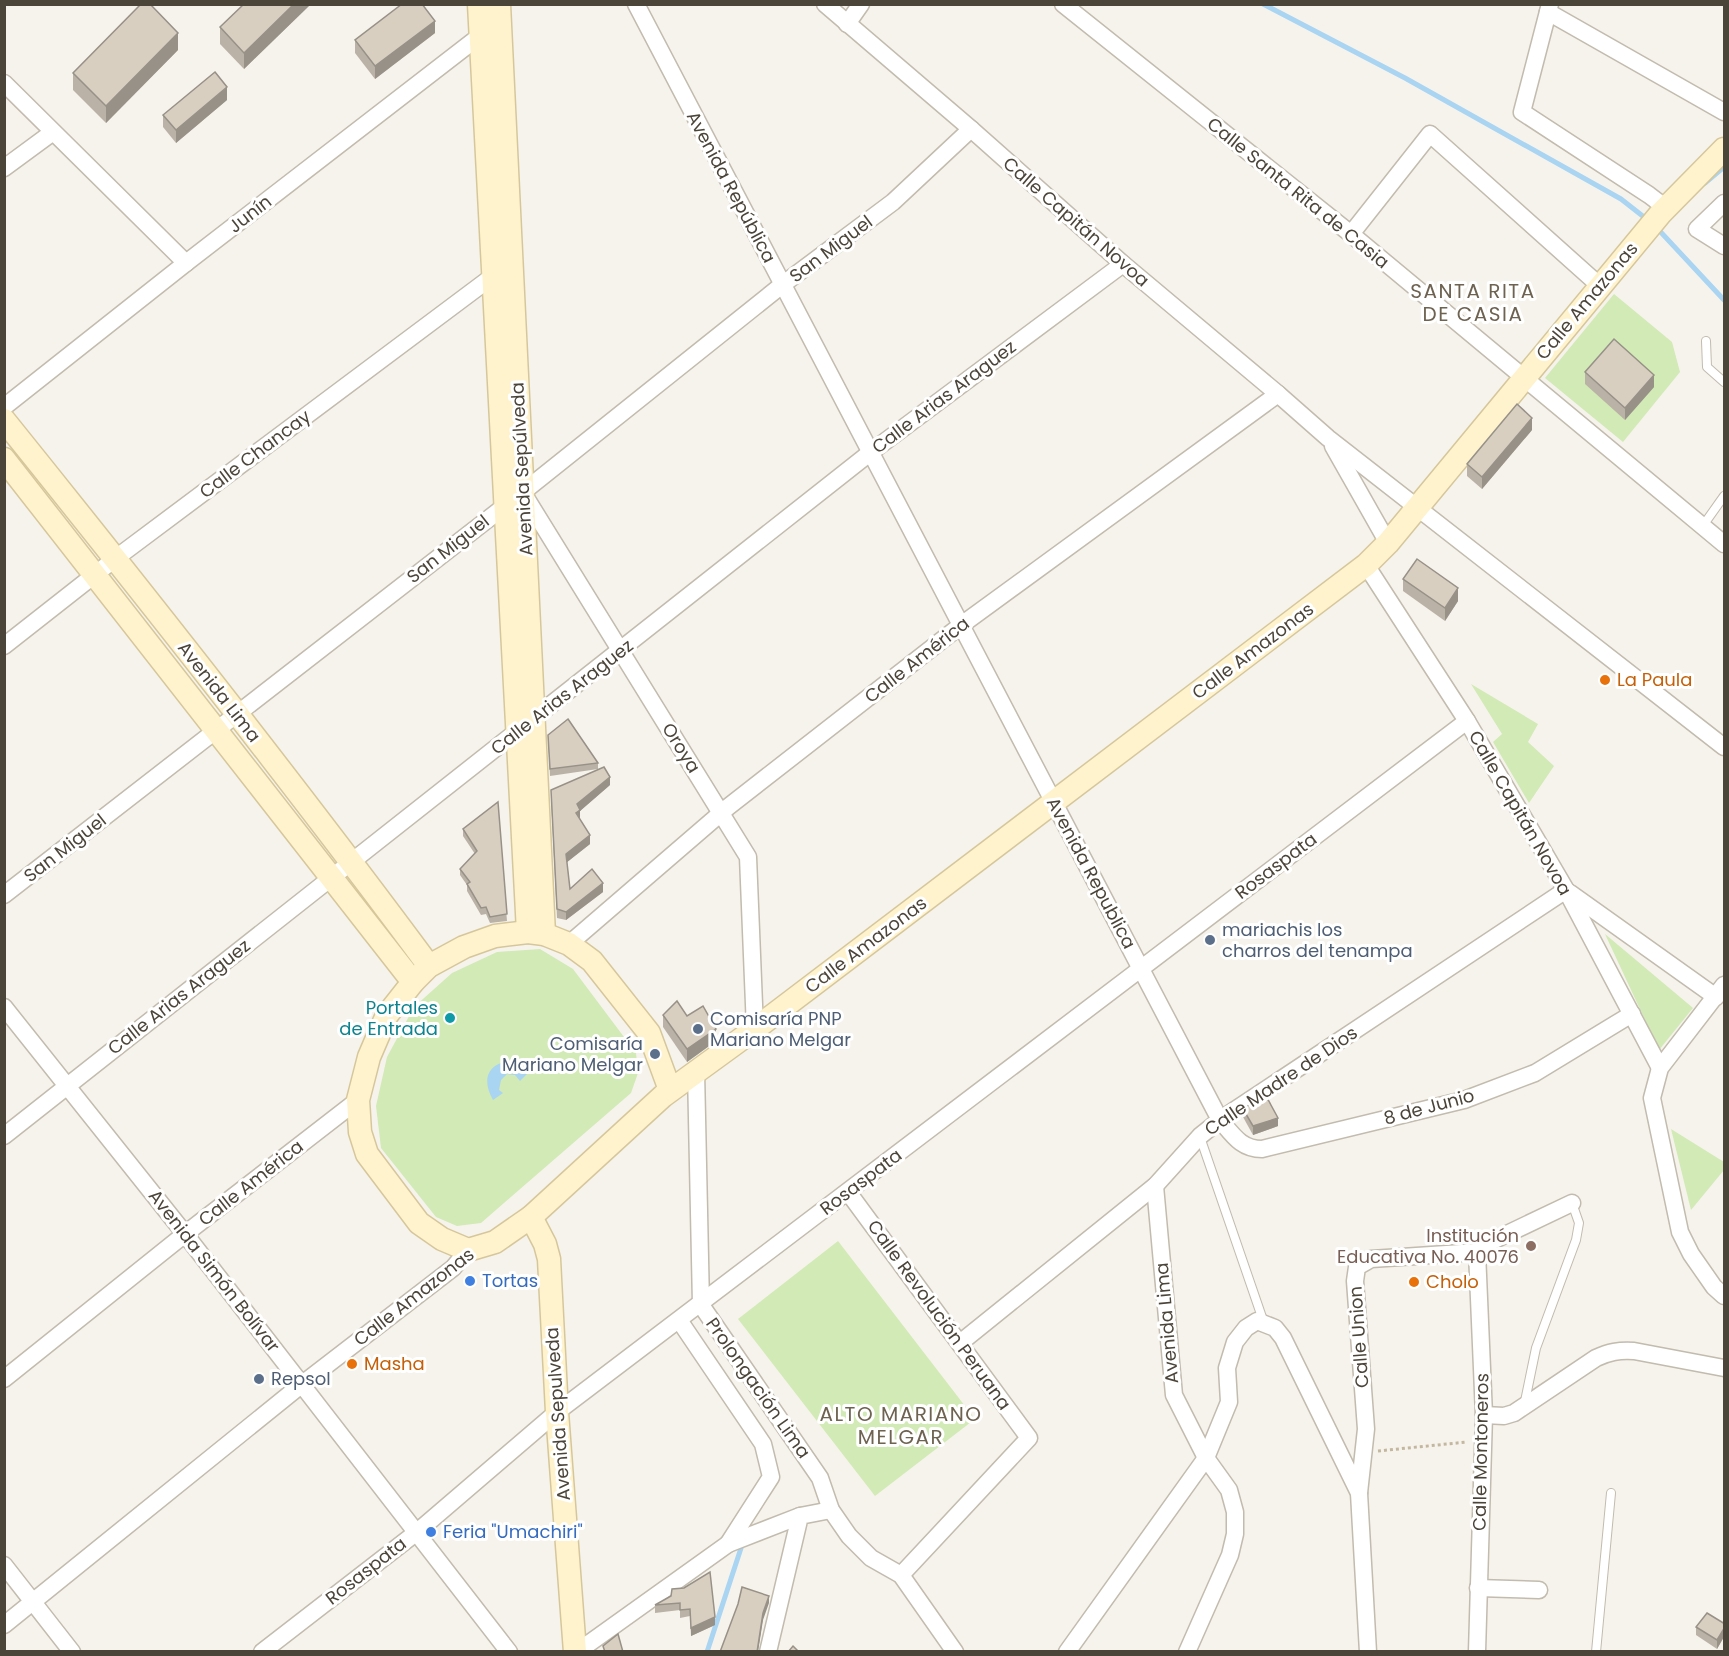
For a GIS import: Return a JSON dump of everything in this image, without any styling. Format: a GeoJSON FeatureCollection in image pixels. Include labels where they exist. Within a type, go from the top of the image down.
{"type":"FeatureCollection","features":[{"type":"Feature","properties":{"kind":"street","name":"Avenida Sepúlveda"},"geometry":{"type":"LineString","coordinates":[[479,4],[491,35]]}},
{"type":"Feature","properties":{"kind":"street","name":"Avenida Sepúlveda"},"geometry":{"type":"LineString","coordinates":[[499,4],[491,35],[536,933]]}},
{"type":"Feature","properties":{"kind":"street","name":"Avenida República"},"geometry":{"type":"LineString","coordinates":[[636,4],[960,626]]}},
{"type":"Feature","properties":{"kind":"street","name":"Calle Capitán Novoa"},"geometry":{"type":"LineString","coordinates":[[825,4],[971,129],[1122,264],[1328,438],[1725,747]]}},
{"type":"Feature","properties":{"kind":"street"},"geometry":{"type":"LineString","coordinates":[[847,24],[861,4]]}},
{"type":"Feature","properties":{"kind":"street","name":"Calle Santa Rita de Casia"},"geometry":{"type":"LineString","coordinates":[[1064,4],[1351,234],[1725,544]]}},
{"type":"Feature","properties":{"kind":"street"},"geometry":{"type":"LineString","coordinates":[[1658,217],[1649,195],[1522,112],[1549,8],[1725,112]]}},
{"type":"Feature","properties":{"kind":"street","name":"Junín"},"geometry":{"type":"LineString","coordinates":[[4,407],[186,263],[491,35]]}},
{"type":"Feature","properties":{"kind":"street"},"geometry":{"type":"LineString","coordinates":[[4,83],[186,263]]}},
{"type":"Feature","properties":{"kind":"street","name":"San Miguel"},"geometry":{"type":"LineString","coordinates":[[4,895],[514,498],[782,285],[893,202],[971,129]]}},
{"type":"Feature","properties":{"kind":"street"},"geometry":{"type":"LineString","coordinates":[[4,168],[52,132]]}},
{"type":"Feature","properties":{"kind":"street"},"geometry":{"type":"LineString","coordinates":[[1351,234],[1430,134],[1600,285]]}},
{"type":"Feature","properties":{"kind":"street","name":"Calle Amazonas"},"geometry":{"type":"LineString","coordinates":[[4,1625],[301,1385],[453,1268],[468,1250],[495,1242],[531,1217],[670,1090],[755,1029],[1366,566],[1388,543],[1658,217],[1725,149]]}},
{"type":"Feature","properties":{"kind":"street"},"geometry":{"type":"LineString","coordinates":[[1725,202],[1697,229],[1725,246]]}},
{"type":"Feature","properties":{"kind":"street","name":"Calle Arias Araguez"},"geometry":{"type":"LineString","coordinates":[[4,1136],[871,452],[1122,264]]}},
{"type":"Feature","properties":{"kind":"street","name":"Calle Chancay"},"geometry":{"type":"LineString","coordinates":[[4,646],[116,558],[503,275]]}},
{"type":"Feature","properties":{"kind":"street","name":"Calle América"},"geometry":{"type":"LineString","coordinates":[[569,944],[721,812],[960,626],[1278,394]]}},
{"type":"Feature","properties":{"kind":"street","name":"Avenida Lima"},"geometry":{"type":"LineString","coordinates":[[4,420],[116,558],[351,861],[429,966]]}},
{"type":"Feature","properties":{"kind":"street","name":"Calle Capitán Novoa"},"geometry":{"type":"LineString","coordinates":[[1328,438],[1388,543]]}},
{"type":"Feature","properties":{"kind":"street","name":"Avenida Lima"},"geometry":{"type":"LineString","coordinates":[[4,459],[413,982]]}},
{"type":"Feature","properties":{"kind":"street","name":"Oroya"},"geometry":{"type":"LineString","coordinates":[[514,498],[621,651],[748,857],[755,1029]]}},
{"type":"Feature","properties":{"kind":"street","name":"Calle Capitán Novoa"},"geometry":{"type":"LineString","coordinates":[[1366,566],[1467,721],[1566,890],[1660,1068]]}},
{"type":"Feature","properties":{"kind":"street","name":"Avenida Republica"},"geometry":{"type":"LineString","coordinates":[[960,626],[1220,1120]]}},
{"type":"Feature","properties":{"kind":"street","name":"Rosaspata"},"geometry":{"type":"LineString","coordinates":[[262,1652],[417,1532],[557,1412],[1467,721]]}},
{"type":"Feature","properties":{"kind":"street"},"geometry":{"type":"LineString","coordinates":[[1566,890],[1720,991],[1660,1068],[1652,1098],[1680,1232],[1697,1263],[1714,1287],[1725,1296]]}},
{"type":"Feature","properties":{"kind":"street","name":"Calle Madre de Dios"},"geometry":{"type":"LineString","coordinates":[[960,1343],[1155,1186],[1200,1136],[1220,1120],[1566,890]]}},
{"type":"Feature","properties":{"kind":"street"},"geometry":{"type":"LineString","coordinates":[[468,1250],[442,1239],[418,1223],[367,1154],[360,1132],[358,1100],[369,1057],[387,1015],[429,966],[464,947],[495,936],[536,933],[569,944],[592,961],[649,1033],[670,1090]]}},
{"type":"Feature","properties":{"kind":"street","name":"Avenida Simón Bolívar"},"geometry":{"type":"LineString","coordinates":[[4,1007],[185,1234],[509,1652]]}},
{"type":"Feature","properties":{"kind":"street","name":"8 de Junio"},"geometry":{"type":"LineString","coordinates":[[1220,1120],[1245,1147],[1262,1149],[1464,1100],[1535,1073],[1632,1014]]}},
{"type":"Feature","properties":{"kind":"street","name":"Prolongación Lima"},"geometry":{"type":"LineString","coordinates":[[696,1071],[700,1305],[820,1478],[831,1510],[849,1536],[871,1558],[901,1575],[955,1652]]}},
{"type":"Feature","properties":{"kind":"street","name":"Calle América"},"geometry":{"type":"LineString","coordinates":[[4,1379],[185,1234],[358,1100]]}},
{"type":"Feature","properties":{"kind":"street","name":"Avenida Lima"},"geometry":{"type":"LineString","coordinates":[[1155,1186],[1174,1395],[1206,1458],[1229,1490],[1235,1512],[1235,1534],[1230,1555],[1187,1652]]}},
{"type":"Feature","properties":{"kind":"street","name":"Calle Revolución Peruana"},"geometry":{"type":"LineString","coordinates":[[848,1192],[1029,1438],[901,1575]]}},
{"type":"Feature","properties":{"kind":"street"},"geometry":{"type":"LineString","coordinates":[[1477,1252],[1486,1244],[1572,1203]]}},
{"type":"Feature","properties":{"kind":"street","name":"Avenida Sepulveda"},"geometry":{"type":"LineString","coordinates":[[531,1217],[549,1259],[557,1412],[576,1652]]}},
{"type":"Feature","properties":{"kind":"street","name":"Calle Montoneros"},"geometry":{"type":"LineString","coordinates":[[1477,1252],[1484,1415],[1477,1652]]}},
{"type":"Feature","properties":{"kind":"street","name":"Calle Union"},"geometry":{"type":"LineString","coordinates":[[1359,1494],[1366,1429],[1354,1281],[1357,1267],[1371,1259],[1477,1252]]}},
{"type":"Feature","properties":{"kind":"street"},"geometry":{"type":"LineString","coordinates":[[679,1320],[763,1444],[771,1478],[728,1544]]}},
{"type":"Feature","properties":{"kind":"street"},"geometry":{"type":"LineString","coordinates":[[1067,1652],[1206,1458],[1229,1402],[1227,1368],[1235,1342],[1246,1328],[1257,1321],[1275,1328],[1283,1338],[1359,1494],[1371,1650]]}},
{"type":"Feature","properties":{"kind":"street"},"geometry":{"type":"LineString","coordinates":[[1484,1415],[1504,1416],[1514,1413],[1596,1358],[1614,1351],[1634,1351],[1725,1368]]}},
{"type":"Feature","properties":{"kind":"street"},"geometry":{"type":"LineString","coordinates":[[576,1652],[728,1544],[800,1516],[831,1510]]}},
{"type":"Feature","properties":{"kind":"street"},"geometry":{"type":"LineString","coordinates":[[768,1652],[800,1516]]}},
{"type":"Feature","properties":{"kind":"street"},"geometry":{"type":"LineString","coordinates":[[4,1565],[72,1652]]}},
{"type":"Feature","properties":{"kind":"street"},"geometry":{"type":"LineString","coordinates":[[1478,1588],[1539,1590]]}},
{"type":"Feature","properties":{"kind":"lane"},"geometry":{"type":"LineString","coordinates":[[1706,341],[1707,367],[1725,382]]}},
{"type":"Feature","properties":{"kind":"lane"},"geometry":{"type":"LineString","coordinates":[[1702,527],[1725,496]]}},
{"type":"Feature","properties":{"kind":"lane"},"geometry":{"type":"LineString","coordinates":[[1200,1136],[1264,1323]]}},
{"type":"Feature","properties":{"kind":"lane"},"geometry":{"type":"LineString","coordinates":[[1524,1407],[1536,1348],[1576,1240],[1579,1223],[1572,1203]]}},
{"type":"Feature","properties":{"kind":"lane"},"geometry":{"type":"LineString","coordinates":[[1596,1652],[1611,1493]]}},
{"type":"Feature","properties":{"kind":"path"},"geometry":{"type":"LineString","coordinates":[[1363,1453],[1484,1440]]}},
{"type":"Feature","properties":{"kind":"green space"},"geometry":{"type":"Polygon","coordinates":[[[1614,294],[1672,342],[1680,372],[1623,442],[1545,378],[1614,294]]]}},
{"type":"Feature","properties":{"kind":"green space"},"geometry":{"type":"Polygon","coordinates":[[[1471,684],[1538,724],[1528,742],[1554,766],[1529,803],[1493,742],[1502,734],[1471,684]]]}},
{"type":"Feature","properties":{"kind":"green space"},"geometry":{"type":"Polygon","coordinates":[[[1605,934],[1693,1008],[1659,1050],[1605,934]]]}},
{"type":"Feature","properties":{"kind":"green space"},"geometry":{"type":"Polygon","coordinates":[[[540,949],[573,969],[636,1053],[638,1073],[631,1093],[481,1223],[457,1226],[436,1217],[381,1148],[376,1106],[387,1057],[414,1007],[452,973],[497,952],[540,949]]]}},
{"type":"Feature","properties":{"kind":"green space"},"geometry":{"type":"Polygon","coordinates":[[[1671,1129],[1724,1162],[1724,1170],[1691,1210],[1671,1129]]]}},
{"type":"Feature","properties":{"kind":"green space"},"geometry":{"type":"Polygon","coordinates":[[[838,1241],[975,1419],[875,1496],[738,1319],[838,1241]]]}},
{"type":"Feature","properties":{"kind":"water"},"geometry":{"type":"Polygon","coordinates":[[[507,1061],[516,1061],[528,1073],[520,1081],[515,1075],[507,1074],[501,1080],[499,1090],[503,1093],[493,1100],[488,1087],[488,1076],[494,1067],[507,1061]]]}},
{"type":"Feature","properties":{"kind":"building"},"geometry":{"type":"Polygon","coordinates":[[[141,4],[150,4],[178,33],[106,106],[73,73],[141,4]]]}},
{"type":"Feature","properties":{"kind":"building"},"geometry":{"type":"Polygon","coordinates":[[[244,4],[294,4],[244,53],[220,27],[244,4]]]}},
{"type":"Feature","properties":{"kind":"building"},"geometry":{"type":"Polygon","coordinates":[[[402,4],[422,4],[435,21],[375,66],[355,40],[402,4]]]}},
{"type":"Feature","properties":{"kind":"building"},"geometry":{"type":"Polygon","coordinates":[[[215,72],[227,87],[176,130],[163,115],[215,72]]]}},
{"type":"Feature","properties":{"kind":"building"},"geometry":{"type":"Polygon","coordinates":[[[1614,339],[1654,375],[1625,408],[1585,372],[1614,339]]]}},
{"type":"Feature","properties":{"kind":"building"},"geometry":{"type":"Polygon","coordinates":[[[1517,404],[1532,418],[1482,477],[1467,464],[1517,404]]]}},
{"type":"Feature","properties":{"kind":"building"},"geometry":{"type":"Polygon","coordinates":[[[1417,559],[1458,588],[1445,608],[1403,579],[1417,559]]]}},
{"type":"Feature","properties":{"kind":"building"},"geometry":{"type":"Polygon","coordinates":[[[568,719],[598,763],[550,769],[548,735],[568,719]]]}},
{"type":"Feature","properties":{"kind":"building"},"geometry":{"type":"Polygon","coordinates":[[[604,767],[610,777],[577,804],[580,810],[576,813],[590,835],[566,854],[570,889],[592,869],[603,883],[566,912],[557,909],[551,790],[604,767]]]}},
{"type":"Feature","properties":{"kind":"building"},"geometry":{"type":"Polygon","coordinates":[[[498,802],[507,914],[490,917],[486,907],[481,908],[467,884],[470,882],[460,869],[477,851],[463,829],[498,802]]]}},
{"type":"Feature","properties":{"kind":"building"},"geometry":{"type":"Polygon","coordinates":[[[677,1001],[687,1016],[703,1006],[716,1029],[687,1049],[663,1015],[677,1001]]]}},
{"type":"Feature","properties":{"kind":"building"},"geometry":{"type":"Polygon","coordinates":[[[1265,1094],[1278,1118],[1253,1126],[1243,1109],[1265,1094]]]}},
{"type":"Feature","properties":{"kind":"building"},"geometry":{"type":"Polygon","coordinates":[[[710,1572],[715,1617],[691,1628],[690,1609],[680,1610],[680,1603],[655,1605],[671,1596],[672,1589],[684,1588],[710,1572]]]}},
{"type":"Feature","properties":{"kind":"building"},"geometry":{"type":"Polygon","coordinates":[[[742,1587],[769,1596],[763,1613],[757,1652],[720,1652],[738,1604],[742,1587]]]}},
{"type":"Feature","properties":{"kind":"building"},"geometry":{"type":"Polygon","coordinates":[[[1707,1613],[1725,1624],[1717,1640],[1696,1627],[1707,1613]]]}},
{"type":"Feature","properties":{"kind":"building"},"geometry":{"type":"Polygon","coordinates":[[[618,1634],[623,1652],[605,1652],[603,1646],[618,1634]]]}},
{"type":"Feature","properties":{"kind":"building"},"geometry":{"type":"Polygon","coordinates":[[[793,1646],[799,1652],[788,1652],[793,1646]]]}},
{"type":"Feature","properties":{"kind":"waterway"},"geometry":{"type":"LineString","coordinates":[[1263,4],[1405,78],[1621,199],[1649,221]]}},
{"type":"Feature","properties":{"kind":"waterway"},"geometry":{"type":"LineString","coordinates":[[1705,183],[1724,167]]}},
{"type":"Feature","properties":{"kind":"waterway"},"geometry":{"type":"LineString","coordinates":[[1656,227],[1724,300]]}},
{"type":"Feature","properties":{"kind":"waterway"},"geometry":{"type":"LineString","coordinates":[[707,1652],[743,1542]]}},
{"type":"Feature","properties":{"kind":"place","name":"La Paula"},"geometry":{"type":"Point","coordinates":[1605,680]}},
{"type":"Feature","properties":{"kind":"place","name":"mariachis los charros del tenampa"},"geometry":{"type":"Point","coordinates":[1210,940]}},
{"type":"Feature","properties":{"kind":"place","name":"Portales de Entrada"},"geometry":{"type":"Point","coordinates":[450,1018]}},
{"type":"Feature","properties":{"kind":"place","name":"Comisaría PNP Mariano Melgar"},"geometry":{"type":"Point","coordinates":[698,1029]}},
{"type":"Feature","properties":{"kind":"place","name":"Comisaría Mariano Melgar"},"geometry":{"type":"Point","coordinates":[655,1054]}},
{"type":"Feature","properties":{"kind":"place","name":"Institución Educativa No. 40076"},"geometry":{"type":"Point","coordinates":[1531,1246]}},
{"type":"Feature","properties":{"kind":"place","name":"Tortas"},"geometry":{"type":"Point","coordinates":[470,1281]}},
{"type":"Feature","properties":{"kind":"place","name":"Cholo"},"geometry":{"type":"Point","coordinates":[1414,1282]}},
{"type":"Feature","properties":{"kind":"place","name":"Masha"},"geometry":{"type":"Point","coordinates":[352,1364]}},
{"type":"Feature","properties":{"kind":"place","name":"Repsol"},"geometry":{"type":"Point","coordinates":[259,1379]}},
{"type":"Feature","properties":{"kind":"place","name":"Feria \"Umachiri\""},"geometry":{"type":"Point","coordinates":[431,1532]}},
{"type":"Feature","properties":{"kind":"district","name":"SANTA RITA DE CASIA"},"geometry":{"type":"Point","coordinates":[1473,302]}},
{"type":"Feature","properties":{"kind":"district","name":"ALTO MARIANO MELGAR"},"geometry":{"type":"Point","coordinates":[901,1426]}}]}
